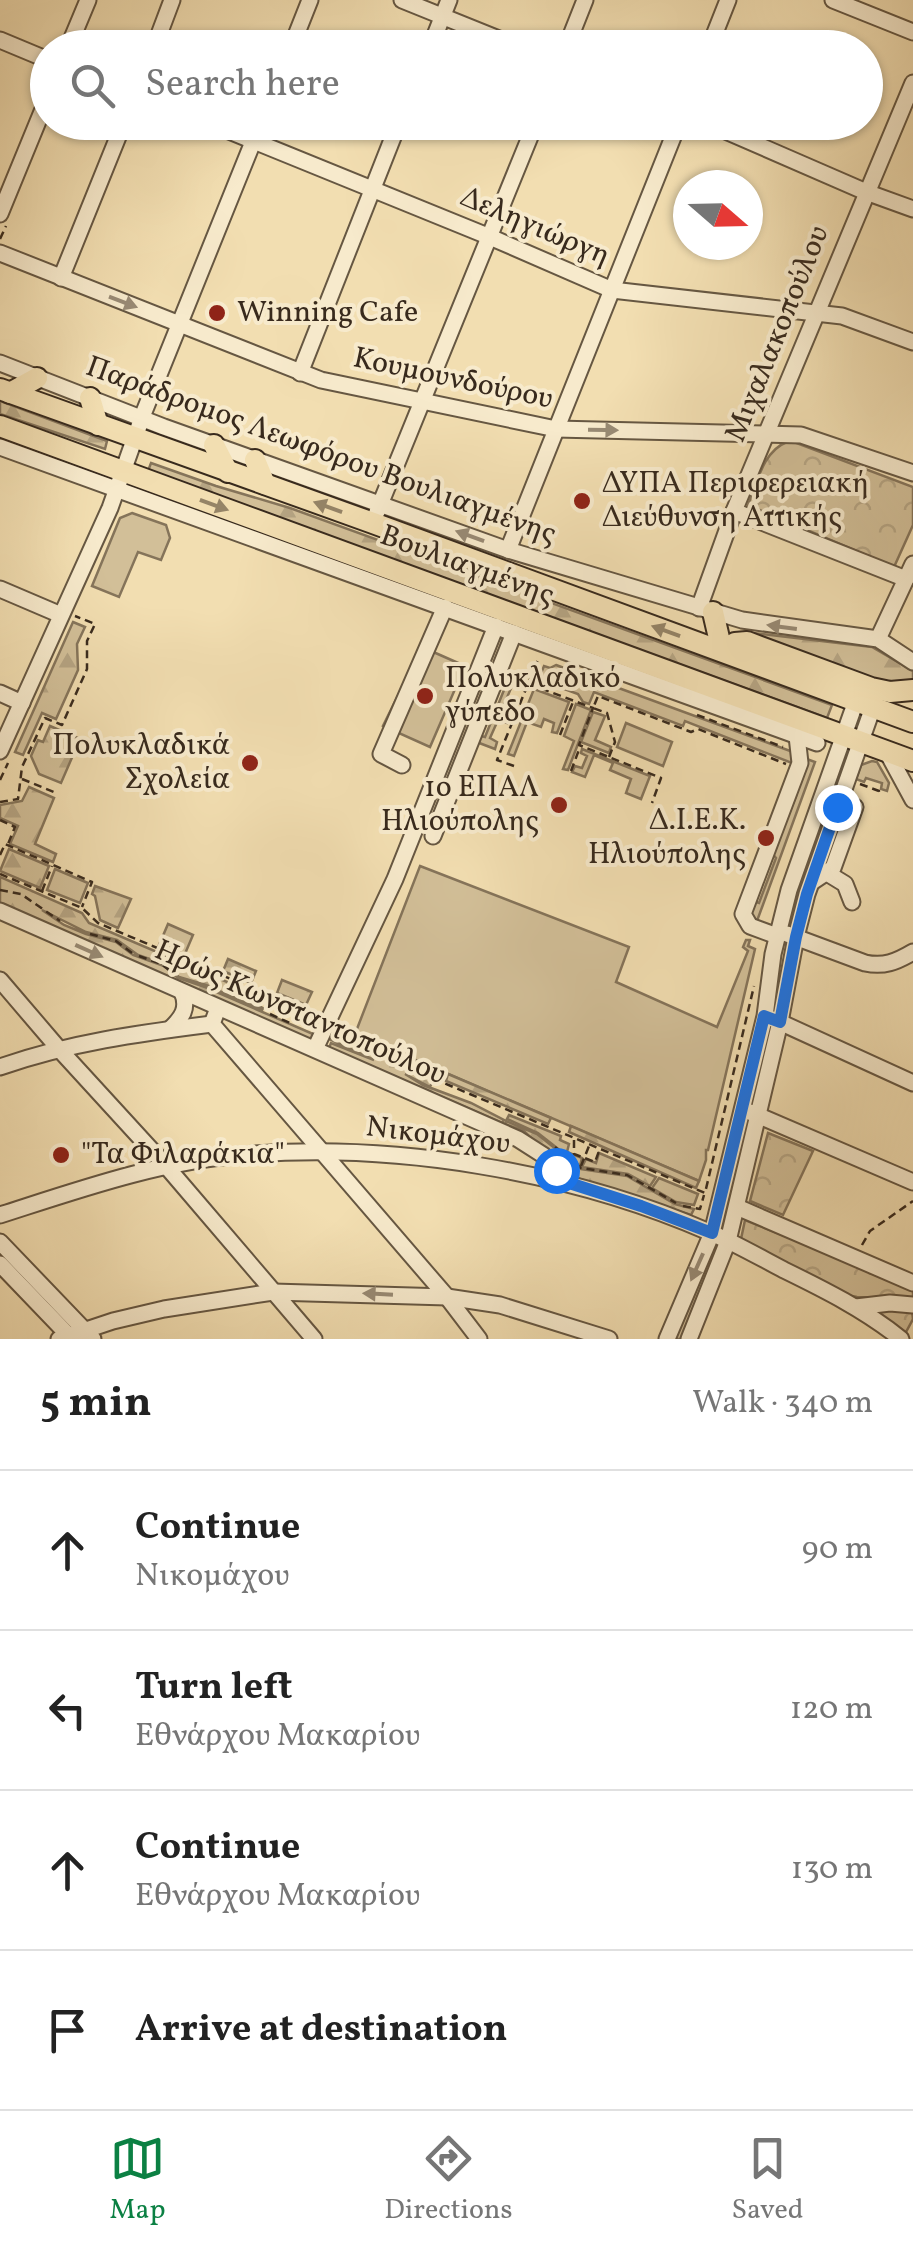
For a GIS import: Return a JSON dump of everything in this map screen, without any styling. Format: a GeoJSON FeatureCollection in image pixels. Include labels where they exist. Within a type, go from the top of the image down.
{"type":"FeatureCollection","features":[{"type":"Feature","properties":{"kind":"main road"},"geometry":{"type":"LineString","coordinates":[[5,391],[37,378]]}},
{"type":"Feature","properties":{"kind":"main road","name":"Βουλιαγμένης"},"geometry":{"type":"LineString","coordinates":[[5,391],[98,425],[137,428],[228,472],[377,513],[722,651],[913,722]]}},
{"type":"Feature","properties":{"kind":"main road"},"geometry":{"type":"LineString","coordinates":[[90,398],[98,425]]}},
{"type":"Feature","properties":{"kind":"main road","name":"Βουλιαγμένης"},"geometry":{"type":"LineString","coordinates":[[0,426],[119,481],[913,761]]}},
{"type":"Feature","properties":{"kind":"main road"},"geometry":{"type":"LineString","coordinates":[[214,445],[228,472]]}},
{"type":"Feature","properties":{"kind":"main road"},"geometry":{"type":"LineString","coordinates":[[256,460],[265,484]]}},
{"type":"Feature","properties":{"kind":"main road"},"geometry":{"type":"LineString","coordinates":[[706,610],[722,651],[735,643],[747,642],[871,688],[890,692],[913,690]]}},
{"type":"Feature","properties":{"kind":"street"},"geometry":{"type":"LineString","coordinates":[[76,30],[88,0]]}},
{"type":"Feature","properties":{"kind":"street"},"geometry":{"type":"LineString","coordinates":[[161,30],[172,0]]}},
{"type":"Feature","properties":{"kind":"street"},"geometry":{"type":"LineString","coordinates":[[298,30],[310,0]]}},
{"type":"Feature","properties":{"kind":"street"},"geometry":{"type":"LineString","coordinates":[[402,0],[477,30]]}},
{"type":"Feature","properties":{"kind":"street"},"geometry":{"type":"LineString","coordinates":[[437,30],[449,0]]}},
{"type":"Feature","properties":{"kind":"street"},"geometry":{"type":"LineString","coordinates":[[573,30],[585,0]]}},
{"type":"Feature","properties":{"kind":"street"},"geometry":{"type":"LineString","coordinates":[[716,30],[728,0]]}},
{"type":"Feature","properties":{"kind":"street"},"geometry":{"type":"LineString","coordinates":[[833,0],[913,32]]}},
{"type":"Feature","properties":{"kind":"street"},"geometry":{"type":"LineString","coordinates":[[0,40],[30,52]]}},
{"type":"Feature","properties":{"kind":"street","name":"Μιχαλακοπούλου"},"geometry":{"type":"LineString","coordinates":[[706,610],[734,511],[913,83]]}},
{"type":"Feature","properties":{"kind":"street"},"geometry":{"type":"LineString","coordinates":[[0,214],[30,140]]}},
{"type":"Feature","properties":{"kind":"street"},"geometry":{"type":"LineString","coordinates":[[61,278],[117,140]]}},
{"type":"Feature","properties":{"kind":"street","name":"Δεληγιώργη"},"geometry":{"type":"LineString","coordinates":[[248,140],[612,290],[842,316],[913,342]]}},
{"type":"Feature","properties":{"kind":"street"},"geometry":{"type":"LineString","coordinates":[[300,372],[392,140]]}},
{"type":"Feature","properties":{"kind":"street"},"geometry":{"type":"LineString","coordinates":[[377,513],[529,140]]}},
{"type":"Feature","properties":{"kind":"street"},"geometry":{"type":"LineString","coordinates":[[508,550],[672,140]]}},
{"type":"Feature","properties":{"kind":"street"},"geometry":{"type":"LineString","coordinates":[[746,140],[913,209]]}},
{"type":"Feature","properties":{"kind":"street"},"geometry":{"type":"LineString","coordinates":[[4,757],[22,702],[68,615],[137,428],[253,142]]}},
{"type":"Feature","properties":{"kind":"street","name":"Κουμουνδούρου"},"geometry":{"type":"LineString","coordinates":[[0,253],[321,380],[556,429],[801,434],[913,474]]}},
{"type":"Feature","properties":{"kind":"street","name":"Παράδρομος Λεωφόρου Βουλιαγμένης"},"geometry":{"type":"LineString","coordinates":[[0,363],[90,398],[137,428],[214,445],[377,513],[706,610],[772,626],[878,639],[913,662]]}},
{"type":"Feature","properties":{"kind":"street"},"geometry":{"type":"LineString","coordinates":[[0,447],[119,481],[817,744]]}},
{"type":"Feature","properties":{"kind":"street"},"geometry":{"type":"LineString","coordinates":[[734,511],[910,572],[878,639]]}},
{"type":"Feature","properties":{"kind":"street"},"geometry":{"type":"LineString","coordinates":[[0,589],[68,615]]}},
{"type":"Feature","properties":{"kind":"street"},"geometry":{"type":"LineString","coordinates":[[402,765],[381,754],[445,607]]}},
{"type":"Feature","properties":{"kind":"street"},"geometry":{"type":"LineString","coordinates":[[315,1048],[396,879],[496,626]]}},
{"type":"Feature","properties":{"kind":"street"},"geometry":{"type":"LineString","coordinates":[[433,836],[514,633]]}},
{"type":"Feature","properties":{"kind":"street"},"geometry":{"type":"LineString","coordinates":[[0,693],[22,702]]}},
{"type":"Feature","properties":{"kind":"street"},"geometry":{"type":"LineString","coordinates":[[666,1339],[712,1233],[742,1109],[864,704]]}},
{"type":"Feature","properties":{"kind":"street"},"geometry":{"type":"LineString","coordinates":[[797,736],[800,763],[743,914],[750,926],[796,937],[878,966],[913,952]]}},
{"type":"Feature","properties":{"kind":"street"},"geometry":{"type":"LineString","coordinates":[[689,1339],[728,1241],[758,1115],[772,1019],[778,934],[789,890],[852,739]]}},
{"type":"Feature","properties":{"kind":"street"},"geometry":{"type":"LineString","coordinates":[[887,752],[913,772]]}},
{"type":"Feature","properties":{"kind":"street"},"geometry":{"type":"LineString","coordinates":[[887,752],[913,800]]}},
{"type":"Feature","properties":{"kind":"street"},"geometry":{"type":"LineString","coordinates":[[811,882],[833,868],[855,807]]}},
{"type":"Feature","properties":{"kind":"street"},"geometry":{"type":"LineString","coordinates":[[826,873],[845,884],[852,902]]}},
{"type":"Feature","properties":{"kind":"street","name":"Ηρώς Κωνσταντοπούλου"},"geometry":{"type":"LineString","coordinates":[[0,911],[182,992],[215,1016],[255,1023],[518,1139],[544,1156],[566,1182]]}},
{"type":"Feature","properties":{"kind":"street"},"geometry":{"type":"LineString","coordinates":[[0,980],[314,1339]]}},
{"type":"Feature","properties":{"kind":"street"},"geometry":{"type":"LineString","coordinates":[[170,1029],[186,1005],[182,992]]}},
{"type":"Feature","properties":{"kind":"street"},"geometry":{"type":"LineString","coordinates":[[0,1067],[42,1052],[170,1029],[215,1016],[239,1053],[448,1297],[479,1339]]}},
{"type":"Feature","properties":{"kind":"street"},"geometry":{"type":"LineString","coordinates":[[772,1019],[913,1083]]}},
{"type":"Feature","properties":{"kind":"street"},"geometry":{"type":"LineString","coordinates":[[239,1053],[244,1036],[255,1023]]}},
{"type":"Feature","properties":{"kind":"street"},"geometry":{"type":"LineString","coordinates":[[742,1109],[913,1182]]}},
{"type":"Feature","properties":{"kind":"street","name":"Νικομάχου"},"geometry":{"type":"LineString","coordinates":[[0,1216],[167,1167],[238,1155],[323,1150],[430,1160],[566,1182],[641,1206],[728,1241],[856,1307],[901,1339]]}},
{"type":"Feature","properties":{"kind":"street"},"geometry":{"type":"LineString","coordinates":[[737,1207],[913,1283]]}},
{"type":"Feature","properties":{"kind":"street"},"geometry":{"type":"LineString","coordinates":[[0,1242],[75,1337]]}},
{"type":"Feature","properties":{"kind":"street"},"geometry":{"type":"LineString","coordinates":[[0,1264],[75,1337]]}},
{"type":"Feature","properties":{"kind":"street"},"geometry":{"type":"LineString","coordinates":[[75,1337],[112,1321],[164,1309],[273,1292],[448,1297],[500,1305],[609,1339]]}},
{"type":"Feature","properties":{"kind":"street"},"geometry":{"type":"LineString","coordinates":[[856,1307],[913,1304]]}},
{"type":"Feature","properties":{"kind":"path"},"geometry":{"type":"LineString","coordinates":[[0,802],[18,799],[22,767],[45,718],[62,726],[87,669],[88,641],[95,624],[68,615]]}},
{"type":"Feature","properties":{"kind":"path"},"geometry":{"type":"LineString","coordinates":[[514,766],[498,760],[538,657],[542,658]]}},
{"type":"Feature","properties":{"kind":"path"},"geometry":{"type":"LineString","coordinates":[[528,684],[607,713],[615,742],[609,757]]}},
{"type":"Feature","properties":{"kind":"path"},"geometry":{"type":"LineString","coordinates":[[571,772],[598,696],[691,732],[698,729],[794,767]]}},
{"type":"Feature","properties":{"kind":"path"},"geometry":{"type":"LineString","coordinates":[[560,735],[573,701]]}},
{"type":"Feature","properties":{"kind":"path"},"geometry":{"type":"LineString","coordinates":[[581,746],[662,778],[652,803]]}},
{"type":"Feature","properties":{"kind":"path"},"geometry":{"type":"LineString","coordinates":[[0,780],[4,757]]}},
{"type":"Feature","properties":{"kind":"path"},"geometry":{"type":"LineString","coordinates":[[21,778],[54,792]]}},
{"type":"Feature","properties":{"kind":"path"},"geometry":{"type":"LineString","coordinates":[[0,820],[15,827],[0,856]]}},
{"type":"Feature","properties":{"kind":"path"},"geometry":{"type":"LineString","coordinates":[[7,845],[92,882],[82,908]]}},
{"type":"Feature","properties":{"kind":"path"},"geometry":{"type":"LineString","coordinates":[[42,892],[53,865]]}},
{"type":"Feature","properties":{"kind":"path"},"geometry":{"type":"LineString","coordinates":[[0,874],[82,908],[98,923],[276,998],[354,1042],[698,1192]]}},
{"type":"Feature","properties":{"kind":"path"},"geometry":{"type":"LineString","coordinates":[[505,1120],[508,1110]]}},
{"type":"Feature","properties":{"kind":"path"},"geometry":{"type":"LineString","coordinates":[[574,1138],[574,1154],[595,1162],[600,1150]]}},
{"type":"Feature","properties":{"kind":"path"},"geometry":{"type":"LineString","coordinates":[[581,1168],[590,1145]]}},
{"type":"Feature","properties":{"kind":"path"},"geometry":{"type":"LineString","coordinates":[[650,1188],[659,1176]]}},
{"type":"Feature","properties":{"kind":"path"},"geometry":{"type":"LineString","coordinates":[[855,1259],[870,1231],[913,1202]]}},
{"type":"Feature","properties":{"kind":"green space"},"geometry":{"type":"Polygon","coordinates":[[[0,401],[107,441],[105,449],[0,414],[0,401]]]}},
{"type":"Feature","properties":{"kind":"green space"},"geometry":{"type":"Polygon","coordinates":[[[787,442],[913,487],[913,525],[894,567],[748,505],[766,460],[787,442]]]}},
{"type":"Feature","properties":{"kind":"green space"},"geometry":{"type":"Polygon","coordinates":[[[151,463],[290,508],[832,705],[827,718],[148,471],[151,463]]]}},
{"type":"Feature","properties":{"kind":"green space"},"geometry":{"type":"Polygon","coordinates":[[[132,513],[166,525],[170,538],[161,560],[138,552],[119,597],[92,586],[120,518],[132,513]]]}},
{"type":"Feature","properties":{"kind":"green space"},"geometry":{"type":"Polygon","coordinates":[[[73,622],[85,627],[77,644],[78,670],[56,719],[42,713],[23,755],[15,752],[73,622]]]}},
{"type":"Feature","properties":{"kind":"green space"},"geometry":{"type":"Polygon","coordinates":[[[744,632],[872,647],[913,671],[913,684],[896,686],[743,635],[744,632]]]}},
{"type":"Feature","properties":{"kind":"green space","name":"Πολυκλαδικό γύπεδο"},"geometry":{"type":"Polygon","coordinates":[[[422,647],[465,666],[430,747],[383,726],[422,647]]]}},
{"type":"Feature","properties":{"kind":"green space"},"geometry":{"type":"Polygon","coordinates":[[[556,665],[793,752],[797,765],[685,721],[683,726],[594,692],[589,704],[578,694],[537,683],[544,666],[556,665]]]}},
{"type":"Feature","properties":{"kind":"green space"},"geometry":{"type":"Polygon","coordinates":[[[501,675],[522,684],[519,689],[512,686],[502,709],[511,713],[507,723],[498,720],[490,738],[497,742],[495,749],[474,741],[477,735],[485,737],[506,685],[498,681],[501,675]]]}},
{"type":"Feature","properties":{"kind":"green space"},"geometry":{"type":"Polygon","coordinates":[[[534,689],[569,702],[557,733],[552,732],[554,723],[544,719],[541,727],[527,722],[514,756],[508,754],[534,689]]]}},
{"type":"Feature","properties":{"kind":"green space"},"geometry":{"type":"Polygon","coordinates":[[[576,704],[591,710],[568,770],[563,769],[574,741],[564,736],[576,704]]]}},
{"type":"Feature","properties":{"kind":"green space"},"geometry":{"type":"Polygon","coordinates":[[[593,712],[605,716],[595,740],[611,747],[609,753],[581,742],[593,712]]]}},
{"type":"Feature","properties":{"kind":"green space"},"geometry":{"type":"Polygon","coordinates":[[[626,723],[672,742],[663,766],[617,747],[626,723]]]}},
{"type":"Feature","properties":{"kind":"green space"},"geometry":{"type":"Polygon","coordinates":[[[50,726],[80,739],[61,783],[39,774],[31,756],[50,726]]]}},
{"type":"Feature","properties":{"kind":"green space"},"geometry":{"type":"Polygon","coordinates":[[[582,749],[650,776],[641,799],[626,793],[631,779],[610,770],[613,763],[594,755],[585,777],[572,772],[575,766],[582,768],[587,756],[581,753],[582,749]]]}},
{"type":"Feature","properties":{"kind":"green space"},"geometry":{"type":"Polygon","coordinates":[[[804,758],[815,762],[757,921],[750,915],[753,901],[759,903],[776,858],[771,852],[796,796],[793,791],[804,758]]]}},
{"type":"Feature","properties":{"kind":"green space"},"geometry":{"type":"Polygon","coordinates":[[[877,762],[889,783],[887,791],[881,789],[882,783],[856,779],[861,765],[877,762]]]}},
{"type":"Feature","properties":{"kind":"green space"},"geometry":{"type":"Polygon","coordinates":[[[839,767],[845,768],[791,929],[786,929],[796,887],[839,767]]]}},
{"type":"Feature","properties":{"kind":"green space"},"geometry":{"type":"Polygon","coordinates":[[[29,787],[54,798],[35,844],[56,854],[53,862],[10,844],[18,826],[0,818],[0,805],[22,801],[29,787]]]}},
{"type":"Feature","properties":{"kind":"green space"},"geometry":{"type":"Polygon","coordinates":[[[9,849],[49,866],[40,888],[0,871],[9,849]]]}},
{"type":"Feature","properties":{"kind":"green space"},"geometry":{"type":"Polygon","coordinates":[[[420,866],[629,947],[616,982],[717,1027],[748,951],[743,947],[750,940],[748,946],[755,949],[699,1181],[355,1034],[420,866]]]}},
{"type":"Feature","properties":{"kind":"green space"},"geometry":{"type":"Polygon","coordinates":[[[55,869],[88,883],[80,903],[47,890],[55,869]]]}},
{"type":"Feature","properties":{"kind":"green space"},"geometry":{"type":"Polygon","coordinates":[[[0,877],[82,913],[89,923],[253,993],[250,1002],[262,1010],[179,977],[162,963],[138,955],[117,940],[86,932],[42,910],[64,925],[116,942],[133,955],[164,966],[178,978],[313,1034],[311,1040],[0,903],[0,877]]]}},
{"type":"Feature","properties":{"kind":"green space"},"geometry":{"type":"Polygon","coordinates":[[[95,886],[131,899],[118,928],[100,920],[92,894],[95,886]]]}},
{"type":"Feature","properties":{"kind":"green space"},"geometry":{"type":"Polygon","coordinates":[[[168,924],[193,935],[184,956],[159,945],[168,924]]]}},
{"type":"Feature","properties":{"kind":"green space"},"geometry":{"type":"Polygon","coordinates":[[[228,959],[256,971],[251,983],[223,971],[228,959]]]}},
{"type":"Feature","properties":{"kind":"green space"},"geometry":{"type":"Polygon","coordinates":[[[282,980],[312,992],[306,1005],[277,993],[282,980]]]}},
{"type":"Feature","properties":{"kind":"green space"},"geometry":{"type":"Polygon","coordinates":[[[339,1024],[429,1067],[427,1072],[356,1040],[336,1027],[339,1024]]]}},
{"type":"Feature","properties":{"kind":"green space"},"geometry":{"type":"Polygon","coordinates":[[[332,1034],[433,1080],[430,1087],[405,1074],[423,1085],[504,1120],[502,1123],[329,1048],[331,1043],[374,1060],[329,1039],[332,1034]]]}},
{"type":"Feature","properties":{"kind":"green space"},"geometry":{"type":"Polygon","coordinates":[[[448,1074],[551,1118],[548,1124],[446,1081],[448,1074]]]}},
{"type":"Feature","properties":{"kind":"green space"},"geometry":{"type":"Polygon","coordinates":[[[509,1115],[561,1136],[560,1140],[569,1144],[567,1152],[582,1158],[580,1166],[538,1133],[507,1119],[509,1115]]]}},
{"type":"Feature","properties":{"kind":"green space"},"geometry":{"type":"Polygon","coordinates":[[[506,1121],[537,1134],[581,1169],[627,1176],[675,1204],[694,1209],[691,1215],[571,1176],[524,1131],[505,1124],[506,1121]]]}},
{"type":"Feature","properties":{"kind":"green space"},"geometry":{"type":"Polygon","coordinates":[[[571,1126],[699,1181],[696,1188],[569,1132],[571,1126]]]}},
{"type":"Feature","properties":{"kind":"green space"},"geometry":{"type":"Polygon","coordinates":[[[768,1133],[813,1151],[783,1215],[750,1201],[768,1133]]]}},
{"type":"Feature","properties":{"kind":"green space"},"geometry":{"type":"Polygon","coordinates":[[[599,1153],[656,1177],[650,1186],[628,1174],[582,1167],[586,1159],[596,1163],[599,1153]]]}},
{"type":"Feature","properties":{"kind":"green space"},"geometry":{"type":"Polygon","coordinates":[[[659,1178],[698,1194],[694,1205],[676,1202],[652,1188],[659,1178]]]}},
{"type":"Feature","properties":{"kind":"green space"},"geometry":{"type":"Polygon","coordinates":[[[745,1220],[913,1288],[913,1298],[847,1295],[741,1239],[745,1220]]]}},
{"type":"Feature","properties":{"kind":"green space"},"geometry":{"type":"Polygon","coordinates":[[[712,1252],[719,1255],[683,1339],[674,1339],[712,1252]]]}},
{"type":"Feature","properties":{"kind":"green space"},"geometry":{"type":"Polygon","coordinates":[[[875,1310],[912,1311],[913,1319],[903,1332],[875,1310]]]}},
{"type":"Feature","properties":{"kind":"place","name":"Winning Cafe"},"geometry":{"type":"Point","coordinates":[217,313]}},
{"type":"Feature","properties":{"kind":"place","name":"ΔΥΠΑ Περιφερειακή Διεύθυνση Αττικής"},"geometry":{"type":"Point","coordinates":[582,501]}},
{"type":"Feature","properties":{"kind":"place","name":"Πολυκλαδικό γύπεδο"},"geometry":{"type":"Point","coordinates":[425,696]}},
{"type":"Feature","properties":{"kind":"place","name":"Πολυκλαδικά Σχολεία"},"geometry":{"type":"Point","coordinates":[250,763]}},
{"type":"Feature","properties":{"kind":"place","name":"1ο ΕΠΑΛ Ηλιούπολης"},"geometry":{"type":"Point","coordinates":[559,805]}},
{"type":"Feature","properties":{"kind":"place","name":"Δ.Ι.Ε.Κ. Ηλιούπολης"},"geometry":{"type":"Point","coordinates":[766,838]}},
{"type":"Feature","properties":{"kind":"place","name":"\"Τα Φιλαράκια\""},"geometry":{"type":"Point","coordinates":[61,1155]}},
{"type":"Feature","properties":{"kind":"route"},"geometry":{"type":"LineString","coordinates":[[556,1170],[566,1182],[712,1233],[764,1016],[780,1022],[807,894],[837,807]]}}]}
